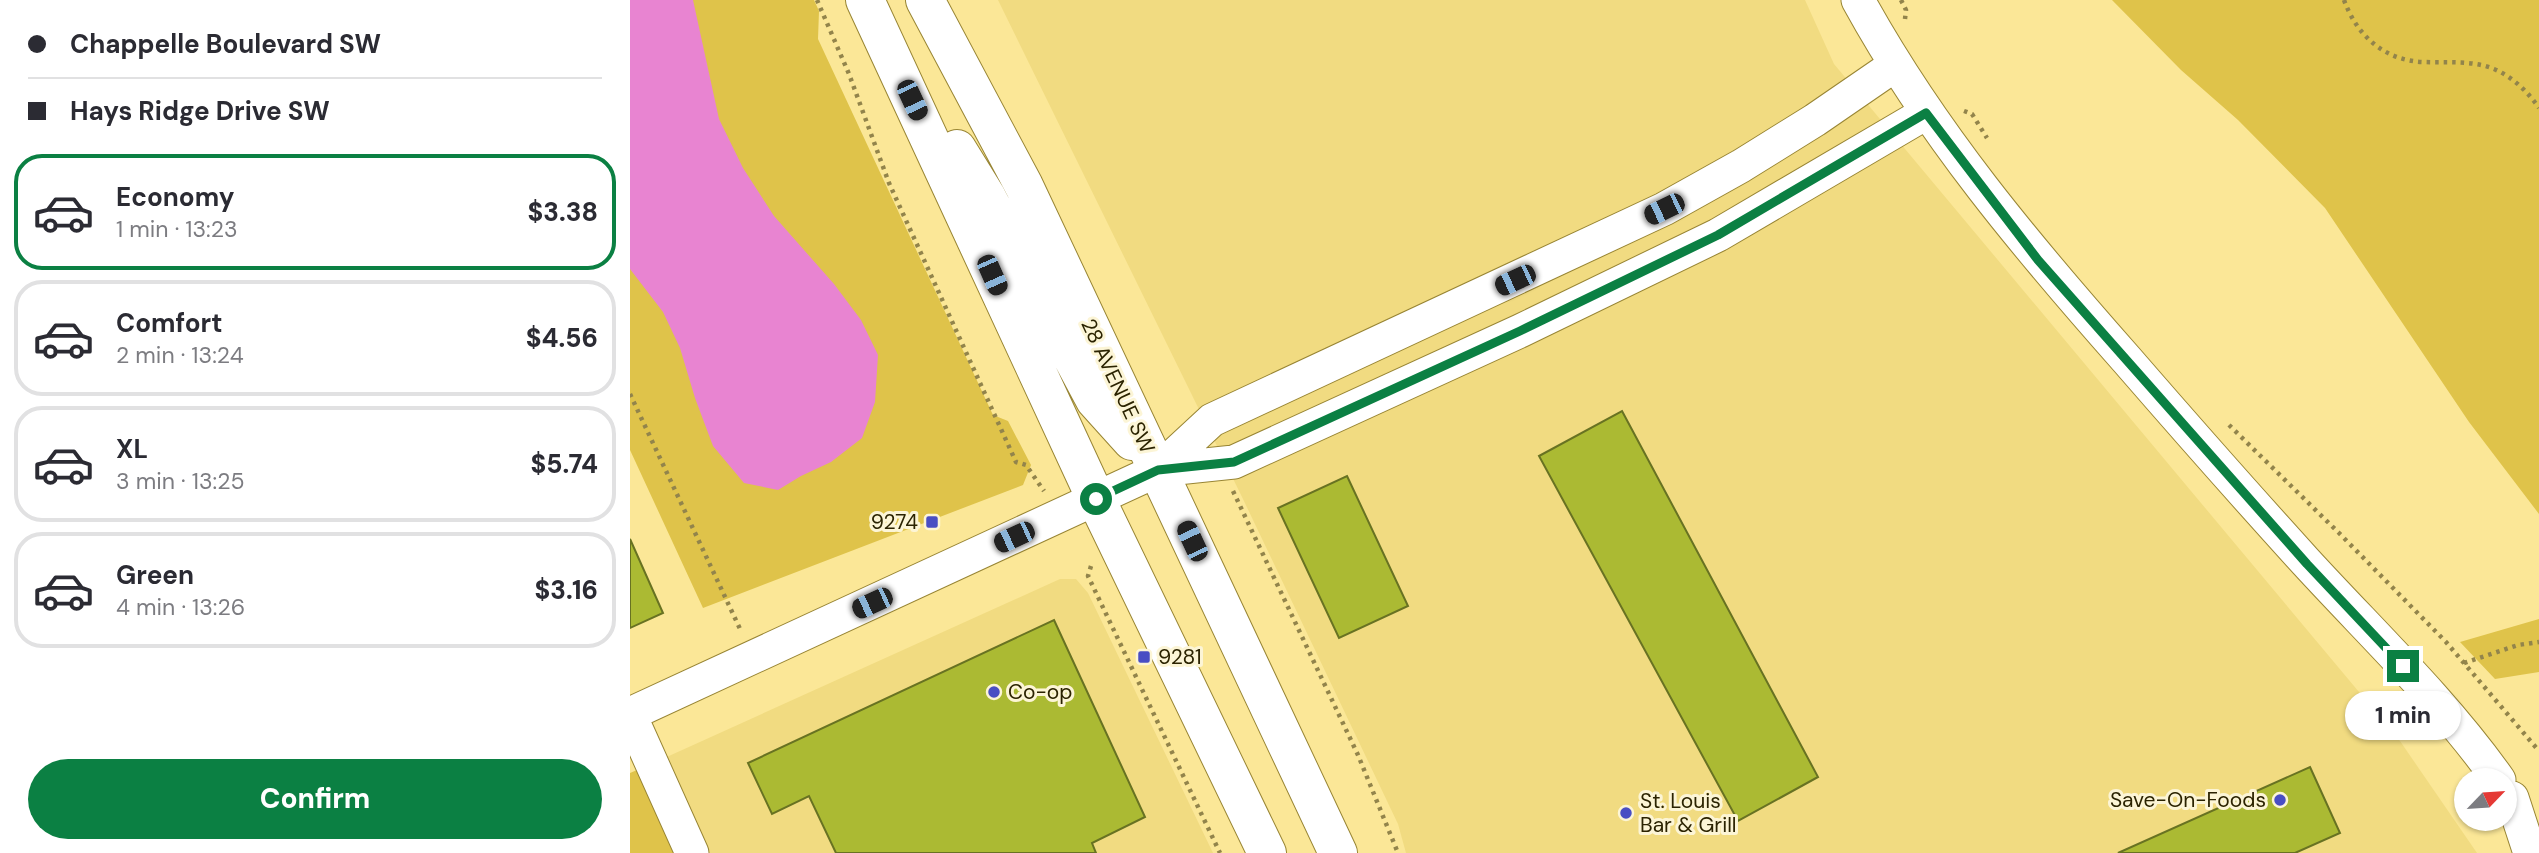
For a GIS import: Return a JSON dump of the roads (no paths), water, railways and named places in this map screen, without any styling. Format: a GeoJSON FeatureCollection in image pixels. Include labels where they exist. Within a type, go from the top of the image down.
{"type":"FeatureCollection","features":[{"type":"Feature","properties":{"kind":"main road"},"geometry":{"type":"LineString","coordinates":[[866,0],[986,195],[1095,400],[1158,470]]}},
{"type":"Feature","properties":{"kind":"main road"},"geometry":{"type":"LineString","coordinates":[[866,0],[1096,499],[1267,853]]}},
{"type":"Feature","properties":{"kind":"main road","name":"28 AVENUE SW"},"geometry":{"type":"LineString","coordinates":[[925,0],[1024,186],[1338,853]]}},
{"type":"Feature","properties":{"kind":"street"},"geometry":{"type":"LineString","coordinates":[[1858,0],[1895,65],[1940,110],[2038,260],[2307,564],[2438,705],[2490,768]]}},
{"type":"Feature","properties":{"kind":"street"},"geometry":{"type":"LineString","coordinates":[[692,853],[630,715],[1158,470],[1212,420],[1664,209],[1815,120],[1895,65]]}},
{"type":"Feature","properties":{"kind":"street"},"geometry":{"type":"LineString","coordinates":[[1158,470],[1234,462],[1520,331],[1718,235],[1940,110]]}},
{"type":"Feature","properties":{"kind":"street"},"geometry":{"type":"LineString","coordinates":[[2517,801],[2539,823]]}},
{"type":"Feature","properties":{"kind":"street"},"geometry":{"type":"LineString","coordinates":[[2517,820],[2530,853]]}},
{"type":"Feature","properties":{"kind":"place","name":"9274"},"geometry":{"type":"Point","coordinates":[932,522]}},
{"type":"Feature","properties":{"kind":"place","name":"9281"},"geometry":{"type":"Point","coordinates":[1144,657]}},
{"type":"Feature","properties":{"kind":"place","name":"Co-op"},"geometry":{"type":"Point","coordinates":[994,692]}},
{"type":"Feature","properties":{"kind":"place","name":"Save-On-Foods"},"geometry":{"type":"Point","coordinates":[2280,800]}},
{"type":"Feature","properties":{"kind":"place","name":"St. Louis Bar & Grill"},"geometry":{"type":"Point","coordinates":[1626,813]}}]}
